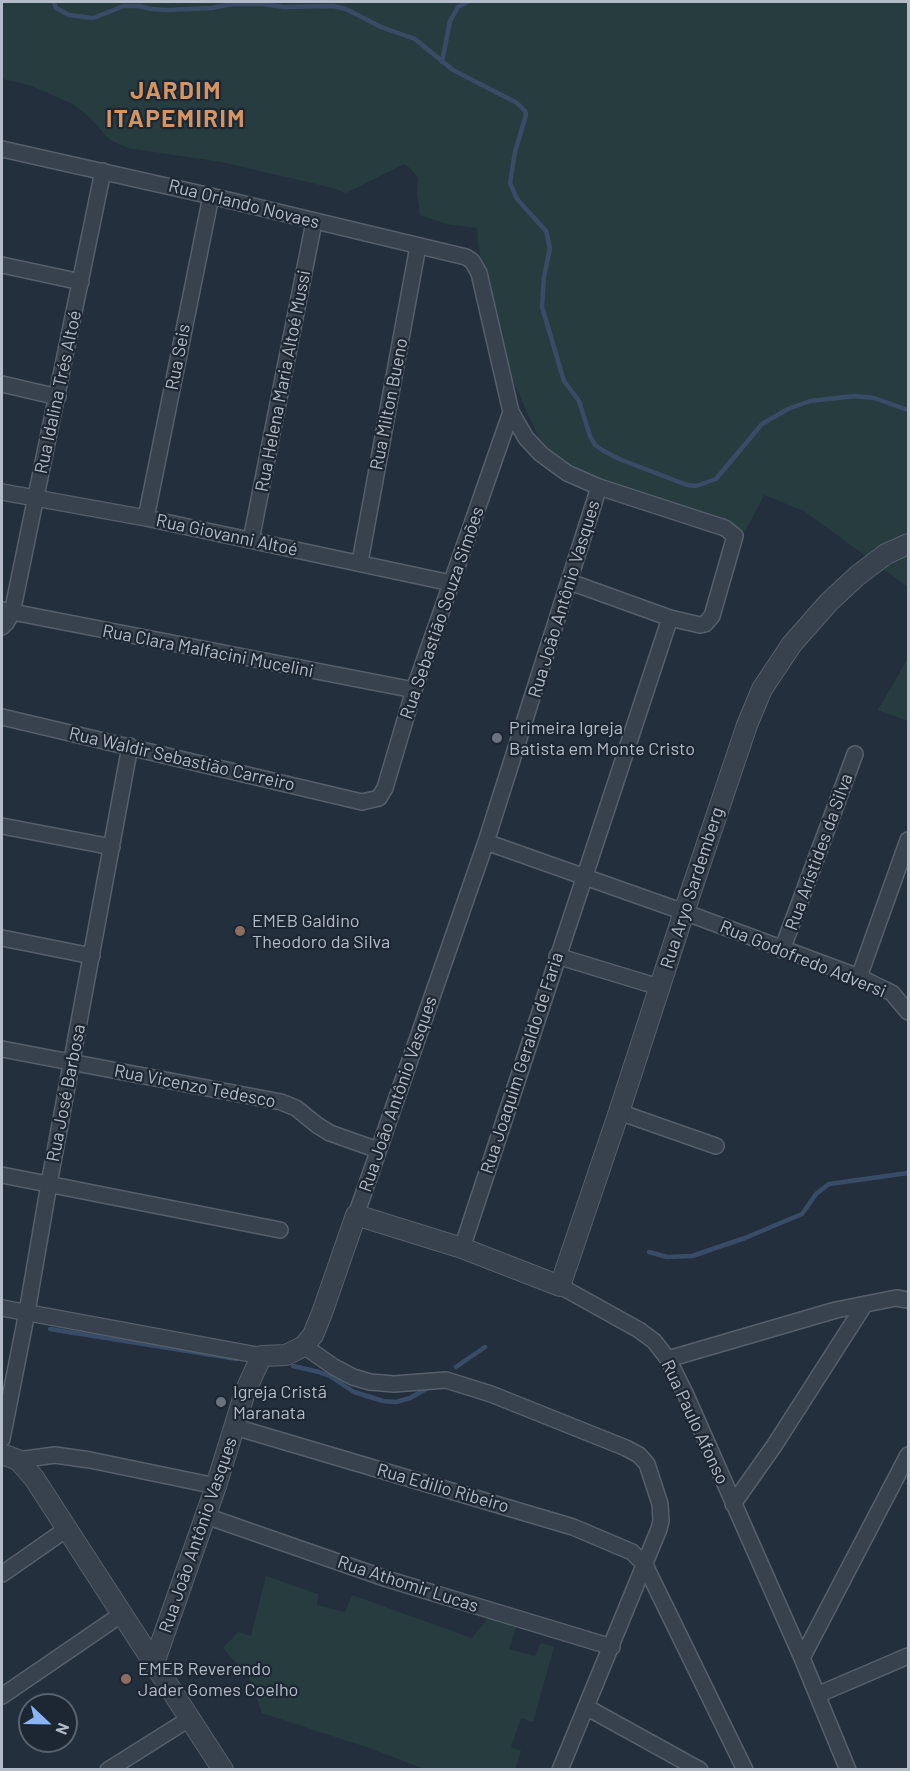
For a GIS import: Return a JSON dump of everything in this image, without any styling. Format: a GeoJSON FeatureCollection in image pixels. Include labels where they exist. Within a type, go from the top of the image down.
{"type":"FeatureCollection","features":[{"type":"Feature","properties":{"kind":"street","name":"Rua Orlando Novaes"},"geometry":{"type":"LineString","coordinates":[[2,149],[466,257],[472,261],[479,273],[511,412]]}},
{"type":"Feature","properties":{"kind":"street","name":"Rua Idalina Trés Altoé"},"geometry":{"type":"LineString","coordinates":[[7,611],[36,500],[103,171]]}},
{"type":"Feature","properties":{"kind":"street","name":"Rua Seis"},"geometry":{"type":"LineString","coordinates":[[146,518],[211,196]]}},
{"type":"Feature","properties":{"kind":"street","name":"Rua Helena Maria Altoé Mussi"},"geometry":{"type":"LineString","coordinates":[[251,540],[314,222]]}},
{"type":"Feature","properties":{"kind":"street","name":"Rua Milton Bueno"},"geometry":{"type":"LineString","coordinates":[[360,562],[418,246]]}},
{"type":"Feature","properties":{"kind":"street"},"geometry":{"type":"LineString","coordinates":[[2,266],[81,282]]}},
{"type":"Feature","properties":{"kind":"street"},"geometry":{"type":"LineString","coordinates":[[2,384],[58,397]]}},
{"type":"Feature","properties":{"kind":"street"},"geometry":{"type":"LineString","coordinates":[[511,412],[526,438],[541,454],[567,473],[599,487],[725,528],[735,536],[712,615],[705,624],[700,625],[670,618],[570,582]]}},
{"type":"Feature","properties":{"kind":"street","name":"Rua Sebastião Souza Simões"},"geometry":{"type":"LineString","coordinates":[[362,802],[379,798],[385,788],[414,690],[511,412]]}},
{"type":"Feature","properties":{"kind":"street","name":"Rua João Antônio Vasques"},"geometry":{"type":"LineString","coordinates":[[304,1346],[318,1324],[486,843],[599,487]]}},
{"type":"Feature","properties":{"kind":"street","name":"Rua Giovanni Altoé"},"geometry":{"type":"LineString","coordinates":[[2,492],[36,500],[146,518],[451,583]]}},
{"type":"Feature","properties":{"kind":"street","name":"Rua Aryo Sardemberg"},"geometry":{"type":"LineString","coordinates":[[560,1286],[747,725],[762,689],[792,644],[829,602],[857,576],[886,554],[909,544]]}},
{"type":"Feature","properties":{"kind":"street"},"geometry":{"type":"LineString","coordinates":[[2,627],[6,623],[7,611]]}},
{"type":"Feature","properties":{"kind":"street","name":"Rua Clara Malfacini Mucelini"},"geometry":{"type":"LineString","coordinates":[[7,611],[414,690]]}},
{"type":"Feature","properties":{"kind":"street","name":"Rua Joaquim Geraldo de Faria"},"geometry":{"type":"LineString","coordinates":[[462,1248],[670,618]]}},
{"type":"Feature","properties":{"kind":"street","name":"Rua Waldir Sebastião Carreiro"},"geometry":{"type":"LineString","coordinates":[[2,717],[362,802]]}},
{"type":"Feature","properties":{"kind":"street","name":"Rua José Barbosa"},"geometry":{"type":"LineString","coordinates":[[2,1439],[130,746]]}},
{"type":"Feature","properties":{"kind":"street","name":"Rua Arístides da Silva"},"geometry":{"type":"LineString","coordinates":[[782,950],[855,754]]}},
{"type":"Feature","properties":{"kind":"street"},"geometry":{"type":"LineString","coordinates":[[2,826],[112,847]]}},
{"type":"Feature","properties":{"kind":"street"},"geometry":{"type":"LineString","coordinates":[[859,977],[909,840]]}},
{"type":"Feature","properties":{"kind":"street","name":"Rua Godofredo Adversi"},"geometry":{"type":"LineString","coordinates":[[486,843],[684,912],[859,977],[892,993],[909,1012]]}},
{"type":"Feature","properties":{"kind":"street"},"geometry":{"type":"LineString","coordinates":[[2,939],[92,956]]}},
{"type":"Feature","properties":{"kind":"street"},"geometry":{"type":"LineString","coordinates":[[558,956],[659,987]]}},
{"type":"Feature","properties":{"kind":"street","name":"Rua Vicenzo Tedesco"},"geometry":{"type":"LineString","coordinates":[[2,1050],[281,1102],[296,1108],[316,1125],[330,1133],[378,1150]]}},
{"type":"Feature","properties":{"kind":"street"},"geometry":{"type":"LineString","coordinates":[[619,1112],[716,1146]]}},
{"type":"Feature","properties":{"kind":"street"},"geometry":{"type":"LineString","coordinates":[[2,1175],[280,1230]]}},
{"type":"Feature","properties":{"kind":"street","name":"Rua Paulo Afonso"},"geometry":{"type":"LineString","coordinates":[[356,1215],[462,1248],[560,1286],[639,1330],[654,1341],[668,1359],[685,1393],[802,1658],[848,1770]]}},
{"type":"Feature","properties":{"kind":"street"},"geometry":{"type":"LineString","coordinates":[[668,1359],[836,1310],[896,1298],[909,1300]]}},
{"type":"Feature","properties":{"kind":"street"},"geometry":{"type":"LineString","coordinates":[[733,1504],[774,1446],[865,1304]]}},
{"type":"Feature","properties":{"kind":"street"},"geometry":{"type":"LineString","coordinates":[[2,1308],[262,1356],[286,1355],[304,1346],[353,1377],[370,1382],[394,1384],[446,1380],[460,1383],[639,1455],[647,1464],[657,1492],[662,1521],[560,1770]]}},
{"type":"Feature","properties":{"kind":"street","name":"Rua João Antônio Vasques"},"geometry":{"type":"LineString","coordinates":[[154,1663],[206,1516],[245,1392],[262,1356]]}},
{"type":"Feature","properties":{"kind":"street","name":"Rua Edilio Ribeiro"},"geometry":{"type":"LineString","coordinates":[[235,1427],[573,1527],[632,1552],[645,1565]]}},
{"type":"Feature","properties":{"kind":"street"},"geometry":{"type":"LineString","coordinates":[[10,1457],[55,1455],[216,1486]]}},
{"type":"Feature","properties":{"kind":"street"},"geometry":{"type":"LineString","coordinates":[[802,1658],[909,1455]]}},
{"type":"Feature","properties":{"kind":"street"},"geometry":{"type":"LineString","coordinates":[[10,1457],[34,1478],[223,1770]]}},
{"type":"Feature","properties":{"kind":"street","name":"Rua Athomir Lucas"},"geometry":{"type":"LineString","coordinates":[[206,1516],[387,1579],[612,1647]]}},
{"type":"Feature","properties":{"kind":"street"},"geometry":{"type":"LineString","coordinates":[[2,1574],[68,1528]]}},
{"type":"Feature","properties":{"kind":"street"},"geometry":{"type":"LineString","coordinates":[[645,1565],[745,1770]]}},
{"type":"Feature","properties":{"kind":"street"},"geometry":{"type":"LineString","coordinates":[[2,1696],[122,1614]]}},
{"type":"Feature","properties":{"kind":"street"},"geometry":{"type":"LineString","coordinates":[[817,1695],[909,1656]]}},
{"type":"Feature","properties":{"kind":"street"},"geometry":{"type":"LineString","coordinates":[[586,1707],[700,1770]]}},
{"type":"Feature","properties":{"kind":"street"},"geometry":{"type":"LineString","coordinates":[[108,1770],[189,1719]]}},
{"type":"Feature","properties":{"kind":"green space"},"geometry":{"type":"Polygon","coordinates":[[[2,2],[908,2],[908,587],[804,511],[764,495],[745,532],[613,489],[583,476],[544,450],[498,347],[477,228],[447,224],[420,215],[417,194],[418,178],[411,169],[404,164],[346,193],[221,162],[128,148],[110,140],[88,116],[73,104],[29,85],[2,79],[2,2]]]}},
{"type":"Feature","properties":{"kind":"green space"},"geometry":{"type":"Polygon","coordinates":[[[908,658],[908,721],[878,710],[908,658]]]}},
{"type":"Feature","properties":{"kind":"green space"},"geometry":{"type":"Polygon","coordinates":[[[266,1576],[318,1594],[317,1605],[345,1612],[352,1595],[472,1638],[490,1615],[517,1624],[509,1649],[535,1656],[541,1643],[554,1647],[533,1722],[521,1718],[511,1747],[521,1751],[515,1770],[424,1769],[372,1749],[262,1713],[249,1678],[223,1648],[238,1632],[251,1636],[266,1576]]]}},
{"type":"Feature","properties":{"kind":"waterway"},"geometry":{"type":"LineString","coordinates":[[54,2],[56,8],[69,15],[93,18],[124,6],[165,10],[212,8],[232,4],[264,4],[284,7],[333,6],[346,9],[381,27],[415,39],[453,70],[517,103],[526,115],[515,152],[510,183],[517,199],[546,231],[550,248],[544,277],[542,307],[564,381],[579,401],[590,436],[595,445],[619,459],[687,485],[696,486],[716,479],[762,424],[788,409],[810,401],[855,396],[874,398],[908,410]]}},
{"type":"Feature","properties":{"kind":"waterway"},"geometry":{"type":"LineString","coordinates":[[442,62],[450,21],[458,7],[467,2]]}},
{"type":"Feature","properties":{"kind":"waterway"},"geometry":{"type":"LineString","coordinates":[[649,1252],[667,1257],[692,1256],[745,1238],[802,1214],[816,1194],[829,1184],[908,1173]]}},
{"type":"Feature","properties":{"kind":"waterway"},"geometry":{"type":"LineString","coordinates":[[50,1329],[237,1359]]}},
{"type":"Feature","properties":{"kind":"waterway"},"geometry":{"type":"LineString","coordinates":[[456,1367],[485,1347]]}},
{"type":"Feature","properties":{"kind":"waterway"},"geometry":{"type":"LineString","coordinates":[[293,1366],[330,1376],[354,1392],[383,1401],[396,1402],[410,1398],[428,1388]]}},
{"type":"Feature","properties":{"kind":"place","name":"Primeira Igreja Batista em Monte Cristo"},"geometry":{"type":"Point","coordinates":[497,738]}},
{"type":"Feature","properties":{"kind":"place","name":"EMEB Galdino Theodoro da Silva"},"geometry":{"type":"Point","coordinates":[240,931]}},
{"type":"Feature","properties":{"kind":"place","name":"Igreja Cristã Maranata"},"geometry":{"type":"Point","coordinates":[221,1402]}},
{"type":"Feature","properties":{"kind":"place","name":"EMEB Reverendo Jader Gomes Coelho"},"geometry":{"type":"Point","coordinates":[126,1679]}},
{"type":"Feature","properties":{"kind":"district","name":"JARDIM ITAPEMIRIM"},"geometry":{"type":"Point","coordinates":[176,105]}}]}
